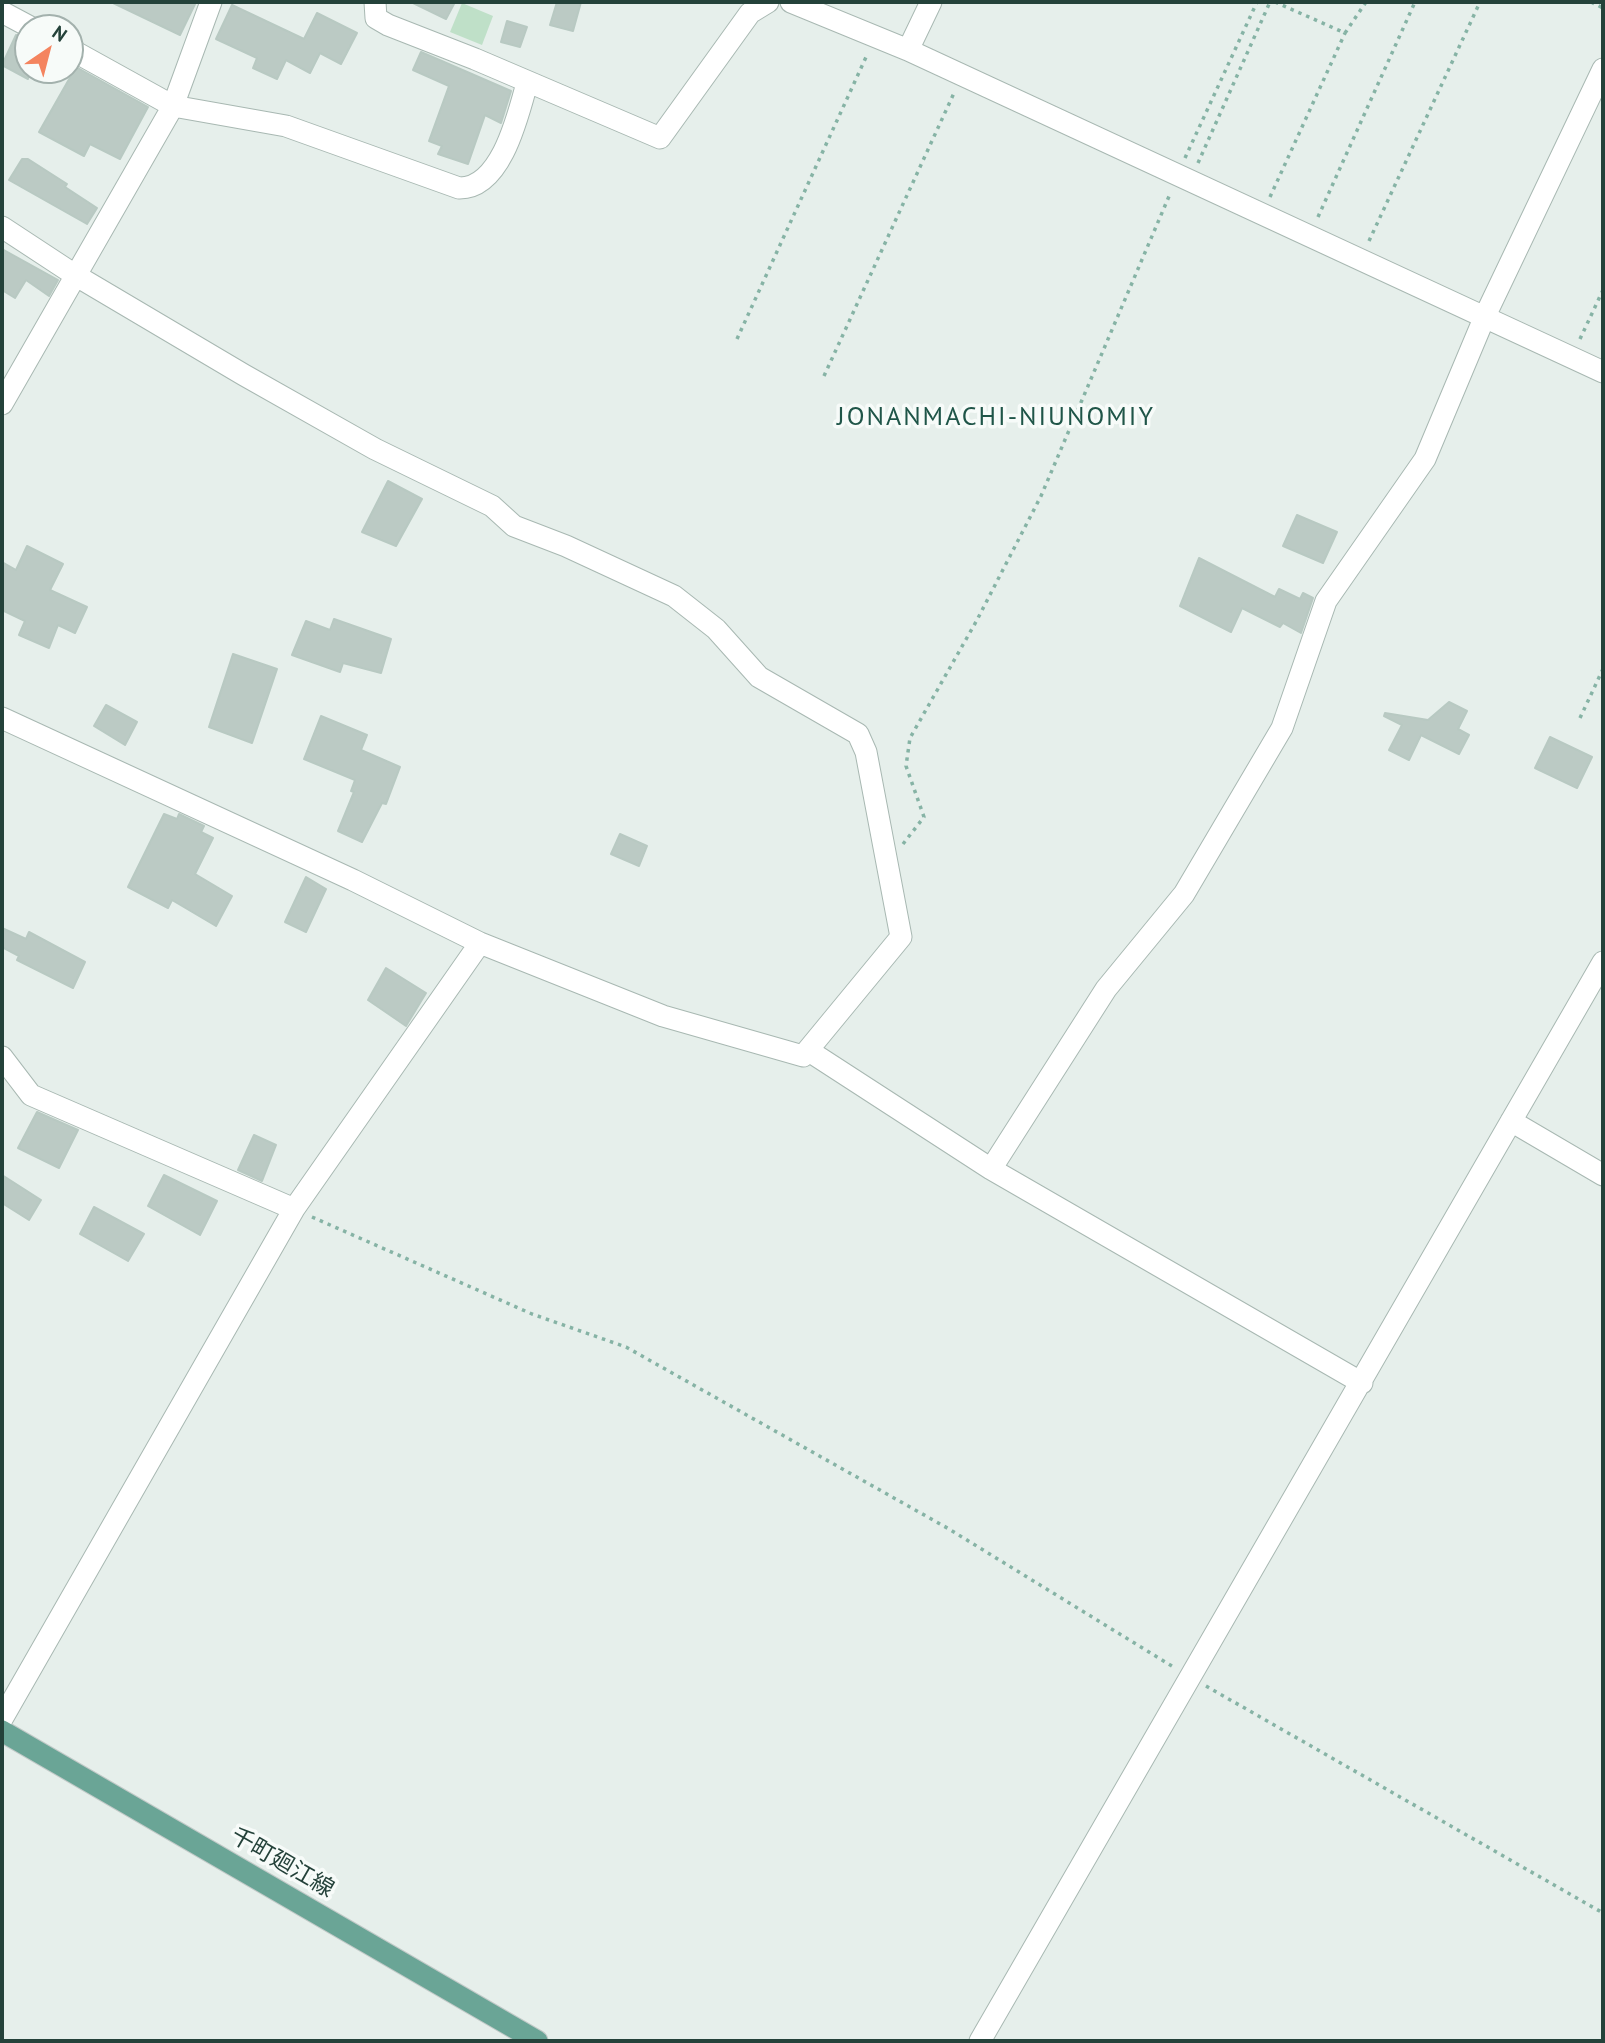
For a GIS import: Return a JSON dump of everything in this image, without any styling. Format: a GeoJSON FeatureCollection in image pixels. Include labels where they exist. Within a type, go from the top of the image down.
{"type":"FeatureCollection","features":[{"type":"Feature","properties":{"kind":"main road","name":"千町廻江線"},"geometry":{"type":"LineString","coordinates":[[2,1731],[537,2041]]}},
{"type":"Feature","properties":{"kind":"street"},"geometry":{"type":"LineString","coordinates":[[2,404],[173,106],[211,2]]}},
{"type":"Feature","properties":{"kind":"street"},"geometry":{"type":"LineString","coordinates":[[375,2],[373,12],[381,22],[660,138],[750,13],[768,2]]}},
{"type":"Feature","properties":{"kind":"street"},"geometry":{"type":"LineString","coordinates":[[790,2],[908,50],[1603,372]]}},
{"type":"Feature","properties":{"kind":"street"},"geometry":{"type":"LineString","coordinates":[[908,50],[931,2]]}},
{"type":"Feature","properties":{"kind":"street"},"geometry":{"type":"LineString","coordinates":[[84,57],[173,106],[286,126],[446,184],[471,188],[480,184],[503,150],[527,83]]}},
{"type":"Feature","properties":{"kind":"street"},"geometry":{"type":"LineString","coordinates":[[992,1169],[1106,989],[1184,894],[1282,728],[1326,601],[1425,459],[1485,316],[1603,69]]}},
{"type":"Feature","properties":{"kind":"street"},"geometry":{"type":"LineString","coordinates":[[2,227],[75,275],[375,449],[492,506],[514,526],[566,546],[674,596],[716,629],[759,677],[858,734],[866,752],[889,862],[901,937],[810,1051],[803,1056],[663,1016],[480,943],[353,880],[2,718]]}},
{"type":"Feature","properties":{"kind":"street"},"geometry":{"type":"LineString","coordinates":[[2,1719],[295,1209],[480,943]]}},
{"type":"Feature","properties":{"kind":"street"},"geometry":{"type":"LineString","coordinates":[[980,2041],[1362,1384],[1603,962]]}},
{"type":"Feature","properties":{"kind":"street"},"geometry":{"type":"LineString","coordinates":[[810,1051],[992,1169],[1362,1384]]}},
{"type":"Feature","properties":{"kind":"street"},"geometry":{"type":"LineString","coordinates":[[2,1057],[31,1095],[295,1209]]}},
{"type":"Feature","properties":{"kind":"street"},"geometry":{"type":"LineString","coordinates":[[1511,1121],[1603,1175]]}},
{"type":"Feature","properties":{"kind":"path"},"geometry":{"type":"LineString","coordinates":[[889,862],[924,817],[906,766],[910,738],[1041,496],[1184,177],[1257,2]]}},
{"type":"Feature","properties":{"kind":"path"},"geometry":{"type":"LineString","coordinates":[[1184,177],[1272,2],[1345,33]]}},
{"type":"Feature","properties":{"kind":"path"},"geometry":{"type":"LineString","coordinates":[[1263,214],[1345,33],[1366,2]]}},
{"type":"Feature","properties":{"kind":"path"},"geometry":{"type":"LineString","coordinates":[[1310,235],[1415,2]]}},
{"type":"Feature","properties":{"kind":"path"},"geometry":{"type":"LineString","coordinates":[[1361,259],[1480,2]]}},
{"type":"Feature","properties":{"kind":"path"},"geometry":{"type":"LineString","coordinates":[[1591,2],[1603,8]]}},
{"type":"Feature","properties":{"kind":"path"},"geometry":{"type":"LineString","coordinates":[[737,339],[875,37]]}},
{"type":"Feature","properties":{"kind":"path"},"geometry":{"type":"LineString","coordinates":[[824,376],[962,75]]}},
{"type":"Feature","properties":{"kind":"path"},"geometry":{"type":"LineString","coordinates":[[1572,357],[1603,290]]}},
{"type":"Feature","properties":{"kind":"path"},"geometry":{"type":"LineString","coordinates":[[1580,718],[1603,669]]}},
{"type":"Feature","properties":{"kind":"path"},"geometry":{"type":"LineString","coordinates":[[295,1209],[532,1314],[626,1347],[949,1529],[1190,1677],[1603,1913]]}},
{"type":"Feature","properties":{"kind":"green space"},"geometry":{"type":"Polygon","coordinates":[[[462,3],[493,16],[482,45],[450,32],[462,3]]]}},
{"type":"Feature","properties":{"kind":"building"},"geometry":{"type":"Polygon","coordinates":[[[111,2],[196,2],[180,35],[111,2]]]}},
{"type":"Feature","properties":{"kind":"building"},"geometry":{"type":"Polygon","coordinates":[[[411,2],[455,2],[446,19],[411,2]]]}},
{"type":"Feature","properties":{"kind":"building"},"geometry":{"type":"Polygon","coordinates":[[[557,2],[581,2],[573,31],[550,25],[557,2]]]}},
{"type":"Feature","properties":{"kind":"building"},"geometry":{"type":"Polygon","coordinates":[[[232,5],[304,39],[317,13],[357,33],[341,64],[320,53],[310,73],[286,60],[277,79],[253,68],[257,58],[216,39],[232,5]]]}},
{"type":"Feature","properties":{"kind":"building"},"geometry":{"type":"Polygon","coordinates":[[[507,21],[527,27],[520,47],[501,42],[507,21]]]}},
{"type":"Feature","properties":{"kind":"building"},"geometry":{"type":"Polygon","coordinates":[[[14,39],[14,71],[2,65],[14,39]]]}},
{"type":"Feature","properties":{"kind":"building"},"geometry":{"type":"Polygon","coordinates":[[[421,52],[511,91],[501,123],[485,115],[468,164],[438,154],[442,146],[429,141],[449,86],[413,70],[421,52]]]}},
{"type":"Feature","properties":{"kind":"building"},"geometry":{"type":"Polygon","coordinates":[[[84,71],[148,107],[120,159],[90,144],[84,156],[39,132],[66,84],[84,84],[84,71]]]}},
{"type":"Feature","properties":{"kind":"building"},"geometry":{"type":"Polygon","coordinates":[[[22,159],[28,159],[67,184],[65,187],[97,208],[87,224],[9,180],[22,159]]]}},
{"type":"Feature","properties":{"kind":"building"},"geometry":{"type":"Polygon","coordinates":[[[2,249],[58,280],[49,296],[26,280],[15,298],[2,290],[2,249]]]}},
{"type":"Feature","properties":{"kind":"building"},"geometry":{"type":"Polygon","coordinates":[[[388,481],[422,499],[396,546],[362,532],[388,481]]]}},
{"type":"Feature","properties":{"kind":"building"},"geometry":{"type":"Polygon","coordinates":[[[1297,515],[1337,532],[1323,563],[1283,546],[1297,515]]]}},
{"type":"Feature","properties":{"kind":"building"},"geometry":{"type":"Polygon","coordinates":[[[27,546],[63,564],[50,590],[87,607],[75,633],[58,625],[49,648],[19,635],[25,621],[2,610],[2,562],[16,570],[27,546]]]}},
{"type":"Feature","properties":{"kind":"building"},"geometry":{"type":"Polygon","coordinates":[[[1199,558],[1275,597],[1279,589],[1300,599],[1303,593],[1313,598],[1301,633],[1283,623],[1280,627],[1242,608],[1231,632],[1180,606],[1199,558]]]}},
{"type":"Feature","properties":{"kind":"building"},"geometry":{"type":"Polygon","coordinates":[[[334,619],[391,639],[381,673],[343,663],[340,672],[292,655],[306,621],[330,630],[334,619]]]}},
{"type":"Feature","properties":{"kind":"building"},"geometry":{"type":"Polygon","coordinates":[[[233,654],[277,669],[252,743],[209,727],[233,654]]]}},
{"type":"Feature","properties":{"kind":"building"},"geometry":{"type":"Polygon","coordinates":[[[1449,702],[1467,711],[1458,729],[1469,735],[1459,754],[1421,735],[1409,760],[1389,750],[1402,725],[1384,716],[1385,713],[1428,720],[1449,702]]]}},
{"type":"Feature","properties":{"kind":"building"},"geometry":{"type":"Polygon","coordinates":[[[106,705],[137,722],[125,745],[94,726],[106,705]]]}},
{"type":"Feature","properties":{"kind":"building"},"geometry":{"type":"Polygon","coordinates":[[[321,716],[367,735],[361,750],[400,767],[386,804],[382,803],[362,842],[338,831],[354,792],[351,791],[355,780],[304,759],[321,716]]]}},
{"type":"Feature","properties":{"kind":"building"},"geometry":{"type":"Polygon","coordinates":[[[1550,737],[1592,757],[1577,788],[1535,768],[1550,737]]]}},
{"type":"Feature","properties":{"kind":"building"},"geometry":{"type":"Polygon","coordinates":[[[164,814],[177,819],[179,814],[204,826],[201,832],[213,838],[195,874],[232,896],[216,926],[172,900],[168,908],[128,887],[164,814]]]}},
{"type":"Feature","properties":{"kind":"building"},"geometry":{"type":"Polygon","coordinates":[[[620,834],[647,846],[639,866],[611,854],[620,834]]]}},
{"type":"Feature","properties":{"kind":"building"},"geometry":{"type":"Polygon","coordinates":[[[306,877],[326,889],[306,932],[285,922],[306,877]]]}},
{"type":"Feature","properties":{"kind":"building"},"geometry":{"type":"Polygon","coordinates":[[[2,928],[26,939],[29,932],[85,962],[73,988],[17,960],[19,956],[2,947],[2,928]]]}},
{"type":"Feature","properties":{"kind":"building"},"geometry":{"type":"Polygon","coordinates":[[[386,968],[426,993],[406,1026],[368,1000],[386,968]]]}},
{"type":"Feature","properties":{"kind":"building"},"geometry":{"type":"Polygon","coordinates":[[[37,1112],[78,1130],[59,1168],[18,1148],[37,1112]]]}},
{"type":"Feature","properties":{"kind":"building"},"geometry":{"type":"Polygon","coordinates":[[[254,1135],[276,1145],[262,1181],[238,1170],[254,1135]]]}},
{"type":"Feature","properties":{"kind":"building"},"geometry":{"type":"Polygon","coordinates":[[[2,1175],[41,1200],[29,1220],[2,1203],[2,1175]]]}},
{"type":"Feature","properties":{"kind":"building"},"geometry":{"type":"Polygon","coordinates":[[[164,1175],[217,1201],[200,1235],[148,1206],[164,1175]]]}},
{"type":"Feature","properties":{"kind":"building"},"geometry":{"type":"Polygon","coordinates":[[[94,1207],[144,1234],[128,1261],[80,1234],[94,1207]]]}},
{"type":"Feature","properties":{"kind":"district","name":"JONANMACHI-NIUNOMIY"},"geometry":{"type":"Point","coordinates":[996,418]}}]}
